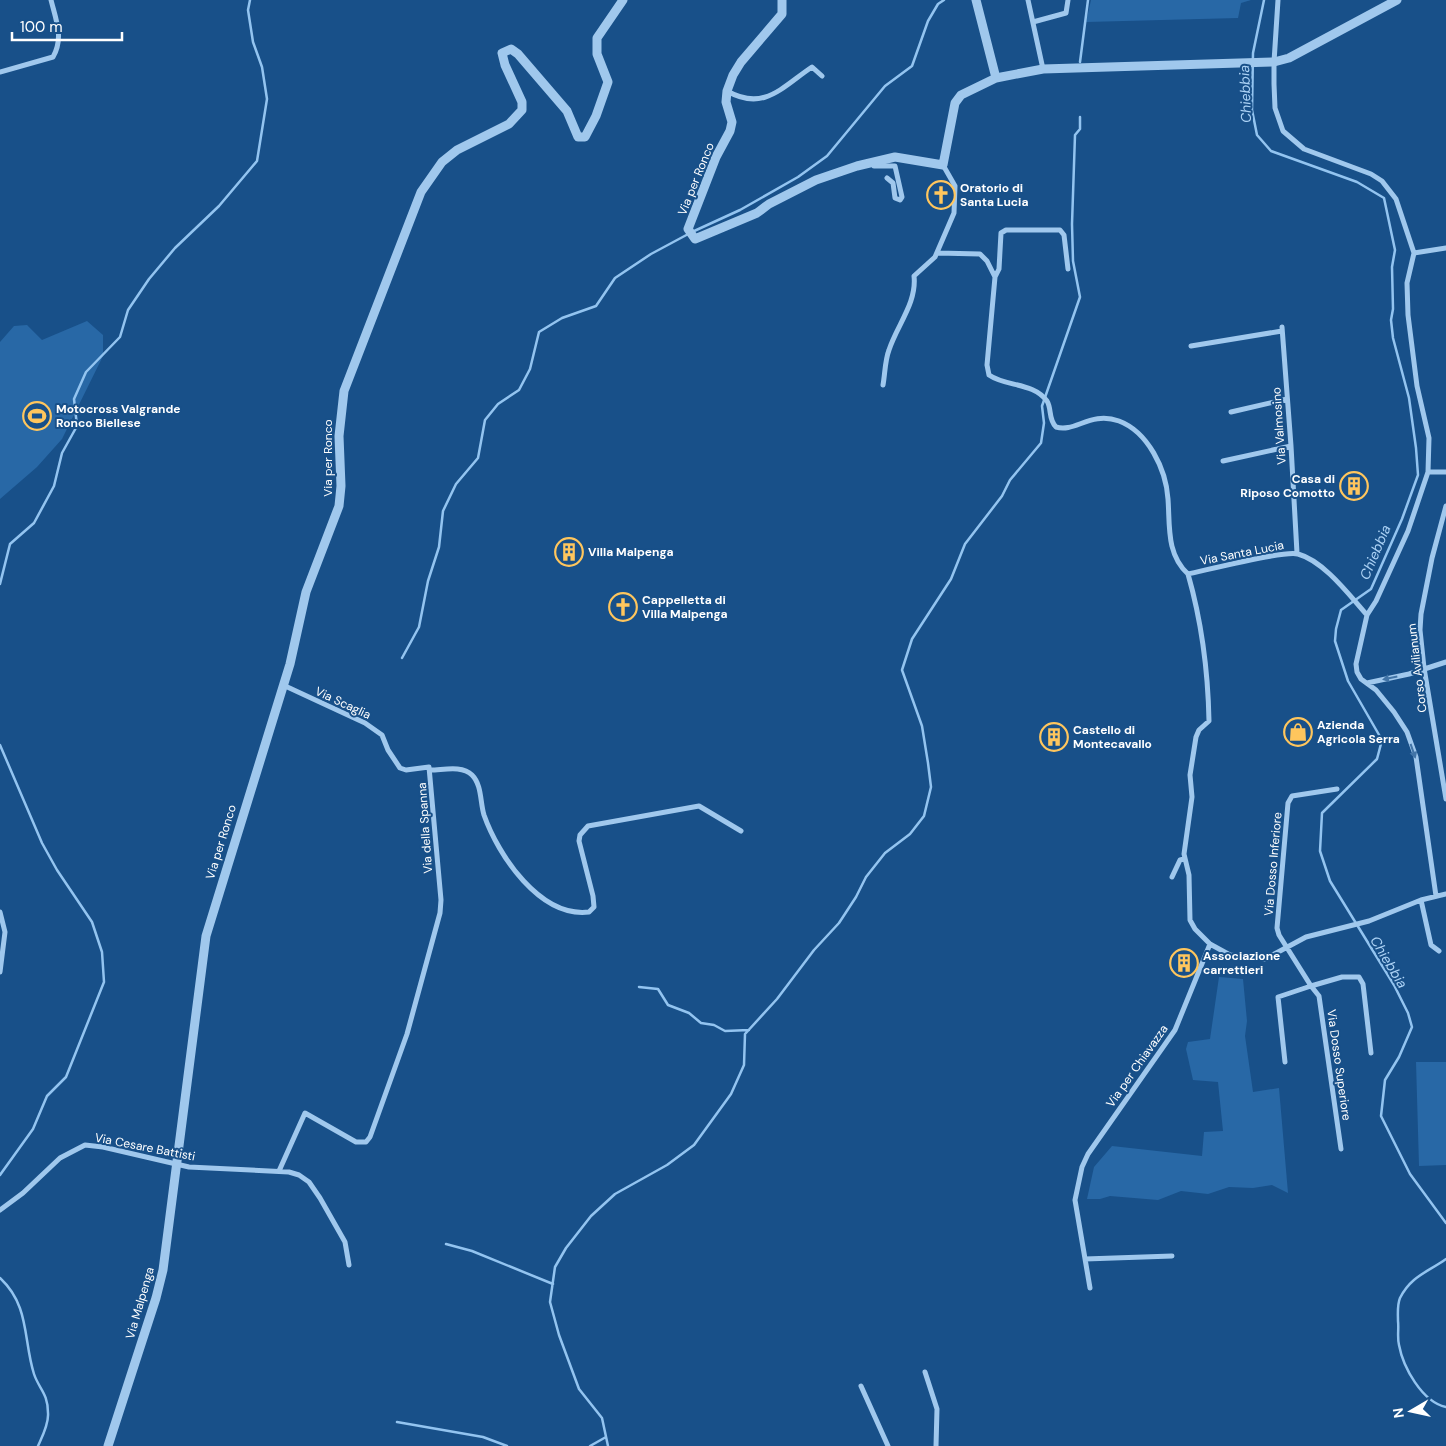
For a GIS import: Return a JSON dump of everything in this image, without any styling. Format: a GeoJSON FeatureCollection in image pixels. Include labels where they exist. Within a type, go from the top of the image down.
{"type":"FeatureCollection","features":[{"type":"Feature","properties":{"kind":"street"},"geometry":{"type":"LineString","coordinates":[[0,72],[53,57],[58,47],[60,33],[51,0]]}},
{"type":"Feature","properties":{"kind":"street","name":"Via per Ronco"},"geometry":{"type":"LineString","coordinates":[[176,1163],[206,936],[283,686],[306,592],[340,506],[339,436],[344,391],[397,257],[414,205],[442,162],[457,150],[509,124],[522,110],[522,102],[503,59],[502,53],[505,50],[511,49],[518,54],[551,92],[567,112],[578,137],[587,135],[608,82],[597,54],[597,38],[606,22],[623,0]]}},
{"type":"Feature","properties":{"kind":"street"},"geometry":{"type":"LineString","coordinates":[[782,0],[782,14],[742,62],[727,92],[748,99],[763,99],[812,67],[822,76]]}},
{"type":"Feature","properties":{"kind":"street"},"geometry":{"type":"LineString","coordinates":[[976,0],[996,78]]}},
{"type":"Feature","properties":{"kind":"street"},"geometry":{"type":"LineString","coordinates":[[1028,0],[1043,68]]}},
{"type":"Feature","properties":{"kind":"street"},"geometry":{"type":"LineString","coordinates":[[1033,22],[1066,14],[1068,0]]}},
{"type":"Feature","properties":{"kind":"street"},"geometry":{"type":"LineString","coordinates":[[1278,0],[1274,62],[1275,108],[1283,132],[1304,149],[1371,174],[1382,181],[1396,199],[1414,254],[1407,283],[1408,315],[1417,386],[1429,438],[1428,472],[1408,531],[1376,601],[1367,615],[1356,664],[1357,672],[1384,698],[1394,712],[1406,732],[1416,757],[1436,896]]}},
{"type":"Feature","properties":{"kind":"street"},"geometry":{"type":"LineString","coordinates":[[883,385],[888,351],[904,318],[915,287],[914,276],[938,253],[949,228],[955,199],[954,182],[943,165],[955,103],[961,95],[996,78],[1043,68],[1274,62],[1289,58],[1397,0]]}},
{"type":"Feature","properties":{"kind":"street","name":"Via per Ronco"},"geometry":{"type":"LineString","coordinates":[[727,92],[726,102],[732,122],[730,131],[716,157],[690,233],[698,238],[719,227],[757,213],[769,204],[816,180],[857,166],[895,157],[943,165]]}},
{"type":"Feature","properties":{"kind":"street"},"geometry":{"type":"LineString","coordinates":[[857,166],[860,169],[877,165],[895,166],[902,197],[900,200],[895,198],[892,183],[887,178]]}},
{"type":"Feature","properties":{"kind":"street"},"geometry":{"type":"LineString","coordinates":[[995,277],[999,269],[1001,233],[1006,230],[1060,230],[1064,235],[1068,269]]}},
{"type":"Feature","properties":{"kind":"street"},"geometry":{"type":"LineString","coordinates":[[1414,254],[1446,248]]}},
{"type":"Feature","properties":{"kind":"street"},"geometry":{"type":"LineString","coordinates":[[938,253],[980,254],[987,261],[995,277]]}},
{"type":"Feature","properties":{"kind":"street","name":"Via Santa Lucia"},"geometry":{"type":"LineString","coordinates":[[995,277],[988,372],[992,377],[1023,386],[1040,396],[1046,401],[1050,417],[1056,427],[1070,427],[1093,418],[1106,418],[1129,425],[1149,444],[1164,479],[1168,496],[1169,534],[1174,557],[1188,574],[1240,562],[1297,553],[1320,566],[1367,615]]}},
{"type":"Feature","properties":{"kind":"street","name":"Via Valmosino"},"geometry":{"type":"LineString","coordinates":[[1191,346],[1282,329],[1292,446],[1297,553]]}},
{"type":"Feature","properties":{"kind":"street"},"geometry":{"type":"LineString","coordinates":[[1231,412],[1288,399]]}},
{"type":"Feature","properties":{"kind":"street"},"geometry":{"type":"LineString","coordinates":[[1223,461],[1292,446]]}},
{"type":"Feature","properties":{"kind":"street"},"geometry":{"type":"LineString","coordinates":[[1428,472],[1446,472]]}},
{"type":"Feature","properties":{"kind":"street","name":"Corso Avilianum"},"geometry":{"type":"LineString","coordinates":[[1446,506],[1432,558],[1421,614],[1424,668],[1446,799]]}},
{"type":"Feature","properties":{"kind":"street"},"geometry":{"type":"LineString","coordinates":[[1188,574],[1198,610],[1206,652],[1209,721],[1198,730],[1196,737],[1190,775],[1192,797],[1184,859],[1188,875],[1190,920],[1195,929],[1210,944],[1230,955],[1264,959],[1306,937],[1369,921],[1421,900],[1446,894]]}},
{"type":"Feature","properties":{"kind":"street"},"geometry":{"type":"LineString","coordinates":[[1367,683],[1409,674],[1446,662]]}},
{"type":"Feature","properties":{"kind":"street","name":"Via Scaglia"},"geometry":{"type":"LineString","coordinates":[[283,686],[365,723],[382,735],[388,750],[400,768],[406,770],[423,766],[429,767],[431,770]]}},
{"type":"Feature","properties":{"kind":"street","name":"Via della Spanna"},"geometry":{"type":"LineString","coordinates":[[280,1171],[306,1113],[362,1144],[370,1137],[384,1100],[407,1034],[440,913],[431,770],[461,769],[471,774],[476,782],[488,827],[505,858],[519,876],[540,896],[565,908],[582,913],[589,912],[594,907],[579,840],[580,835],[588,826],[699,806],[741,831]]}},
{"type":"Feature","properties":{"kind":"street","name":"Via Dosso Inferiore"},"geometry":{"type":"LineString","coordinates":[[1288,948],[1277,928],[1288,803],[1292,796],[1337,789]]}},
{"type":"Feature","properties":{"kind":"street"},"geometry":{"type":"LineString","coordinates":[[1172,877],[1180,860],[1184,859]]}},
{"type":"Feature","properties":{"kind":"street"},"geometry":{"type":"LineString","coordinates":[[1421,900],[1431,945],[1439,952]]}},
{"type":"Feature","properties":{"kind":"street"},"geometry":{"type":"LineString","coordinates":[[0,912],[5,932],[0,972]]}},
{"type":"Feature","properties":{"kind":"street","name":"Via per Chiavazza"},"geometry":{"type":"LineString","coordinates":[[1090,1288],[1075,1200],[1082,1167],[1088,1154],[1176,1030],[1210,944]]}},
{"type":"Feature","properties":{"kind":"street","name":"Via Dosso Superiore"},"geometry":{"type":"LineString","coordinates":[[1288,948],[1319,996],[1341,1150]]}},
{"type":"Feature","properties":{"kind":"street"},"geometry":{"type":"LineString","coordinates":[[1285,1062],[1278,997],[1342,977],[1360,977],[1363,984],[1371,1053]]}},
{"type":"Feature","properties":{"kind":"street","name":"Via Cesare Battisti"},"geometry":{"type":"LineString","coordinates":[[0,1210],[23,1193],[60,1158],[85,1145],[103,1147],[189,1167],[280,1171],[299,1175],[308,1182],[346,1242],[349,1265]]}},
{"type":"Feature","properties":{"kind":"street","name":"Via Malpenga"},"geometry":{"type":"LineString","coordinates":[[108,1446],[156,1298],[167,1245],[176,1163]]}},
{"type":"Feature","properties":{"kind":"street"},"geometry":{"type":"LineString","coordinates":[[1085,1259],[1172,1256]]}},
{"type":"Feature","properties":{"kind":"street"},"geometry":{"type":"LineString","coordinates":[[925,1372],[937,1409],[936,1446]]}},
{"type":"Feature","properties":{"kind":"street"},"geometry":{"type":"LineString","coordinates":[[861,1386],[888,1446]]}},
{"type":"Feature","properties":{"kind":"shaded area"},"geometry":{"type":"Polygon","coordinates":[[[1091,0],[1251,0],[1241,3],[1238,18],[1086,22],[1091,0]]]}},
{"type":"Feature","properties":{"kind":"shaded area","name":"Motocross Valgrande Ronco Biellese"},"geometry":{"type":"Polygon","coordinates":[[[87,321],[103,335],[103,356],[62,439],[37,467],[0,499],[0,342],[14,326],[27,325],[42,340],[87,321]]]}},
{"type":"Feature","properties":{"kind":"shaded area"},"geometry":{"type":"Polygon","coordinates":[[[1219,977],[1243,979],[1247,1021],[1245,1036],[1253,1092],[1279,1088],[1288,1193],[1272,1185],[1253,1188],[1229,1187],[1208,1194],[1181,1191],[1158,1200],[1110,1196],[1100,1199],[1087,1199],[1094,1167],[1112,1146],[1202,1156],[1204,1132],[1223,1131],[1218,1082],[1193,1080],[1186,1049],[1188,1042],[1210,1039],[1219,977]]]}},
{"type":"Feature","properties":{"kind":"shaded area"},"geometry":{"type":"Polygon","coordinates":[[[1416,1062],[1446,1062],[1446,1165],[1419,1166],[1416,1062]]]}},
{"type":"Feature","properties":{"kind":"waterway"},"geometry":{"type":"LineString","coordinates":[[0,584],[10,544],[34,523],[54,486],[62,453],[77,426],[74,399],[86,372],[120,337],[128,310],[149,279],[175,248],[219,206],[257,161],[267,99],[262,67],[253,42],[248,10],[250,0]]}},
{"type":"Feature","properties":{"kind":"waterway"},"geometry":{"type":"LineString","coordinates":[[402,658],[419,627],[428,581],[439,547],[443,511],[456,484],[478,458],[485,420],[498,404],[519,390],[530,369],[539,332],[562,318],[596,306],[615,278],[651,254],[692,232],[740,210],[798,177],[827,156],[885,86],[912,66],[928,21],[938,4],[944,0]]}},
{"type":"Feature","properties":{"kind":"waterway"},"geometry":{"type":"LineString","coordinates":[[1080,62],[1088,0]]}},
{"type":"Feature","properties":{"kind":"waterway","name":"Chiebbia"},"geometry":{"type":"LineString","coordinates":[[1264,0],[1253,53],[1252,110],[1257,135],[1271,151],[1357,182],[1384,198],[1395,250],[1392,267],[1393,309],[1391,320],[1393,338],[1409,398],[1418,475],[1402,519],[1371,589],[1341,610],[1336,629],[1335,641],[1348,681],[1382,740],[1377,759],[1322,813],[1320,851],[1330,881],[1394,985],[1408,1013],[1412,1027],[1399,1057],[1385,1080],[1381,1116],[1410,1174],[1446,1223]]}},
{"type":"Feature","properties":{"kind":"waterway"},"geometry":{"type":"LineString","coordinates":[[608,1446],[602,1418],[579,1389],[559,1335],[550,1302],[555,1267],[566,1248],[591,1216],[615,1194],[667,1165],[694,1145],[731,1094],[744,1065],[745,1034],[777,999],[814,950],[839,923],[866,877],[885,853],[910,834],[924,816],[931,787],[928,763],[922,726],[902,670],[912,639],[951,579],[965,544],[1002,496],[1010,480],[1041,443],[1044,423],[1042,406],[1080,297],[1073,261],[1072,224],[1075,135],[1080,129],[1080,117]]}},
{"type":"Feature","properties":{"kind":"waterway"},"geometry":{"type":"LineString","coordinates":[[0,745],[42,843],[57,870],[92,922],[102,952],[104,982],[66,1077],[47,1096],[33,1129],[0,1175]]}},
{"type":"Feature","properties":{"kind":"waterway"},"geometry":{"type":"LineString","coordinates":[[639,987],[658,989],[668,1005],[689,1013],[701,1023],[714,1025],[725,1031],[749,1030]]}},
{"type":"Feature","properties":{"kind":"waterway"},"geometry":{"type":"LineString","coordinates":[[446,1244],[472,1251],[553,1284]]}},
{"type":"Feature","properties":{"kind":"waterway","name":"Chiebbia"},"geometry":{"type":"LineString","coordinates":[[1446,1259],[1409,1284],[1398,1304],[1398,1342],[1409,1373],[1429,1398],[1437,1404],[1446,1407]]}},
{"type":"Feature","properties":{"kind":"waterway"},"geometry":{"type":"LineString","coordinates":[[0,1278],[10,1289],[21,1311],[34,1374],[47,1401],[47,1422],[38,1446]]}},
{"type":"Feature","properties":{"kind":"waterway"},"geometry":{"type":"LineString","coordinates":[[397,1422],[483,1437],[507,1446]]}},
{"type":"Feature","properties":{"kind":"waterway"},"geometry":{"type":"LineString","coordinates":[[590,1446],[606,1437]]}},
{"type":"Feature","properties":{"kind":"place","name":"Oratorio di Santa Lucia"},"geometry":{"type":"Point","coordinates":[941,195]}},
{"type":"Feature","properties":{"kind":"place","name":"Motocross Valgrande Ronco Biellese"},"geometry":{"type":"Point","coordinates":[37,416]}},
{"type":"Feature","properties":{"kind":"place","name":"Casa di Riposo Comotto"},"geometry":{"type":"Point","coordinates":[1354,486]}},
{"type":"Feature","properties":{"kind":"place","name":"Villa Malpenga"},"geometry":{"type":"Point","coordinates":[569,552]}},
{"type":"Feature","properties":{"kind":"place","name":"Cappelletta di Villa Malpenga"},"geometry":{"type":"Point","coordinates":[623,607]}},
{"type":"Feature","properties":{"kind":"place","name":"Azienda Agricola Serra"},"geometry":{"type":"Point","coordinates":[1298,732]}},
{"type":"Feature","properties":{"kind":"place","name":"Castello di Montecavallo"},"geometry":{"type":"Point","coordinates":[1054,737]}},
{"type":"Feature","properties":{"kind":"place","name":"Associazione carrettieri"},"geometry":{"type":"Point","coordinates":[1184,963]}}]}
